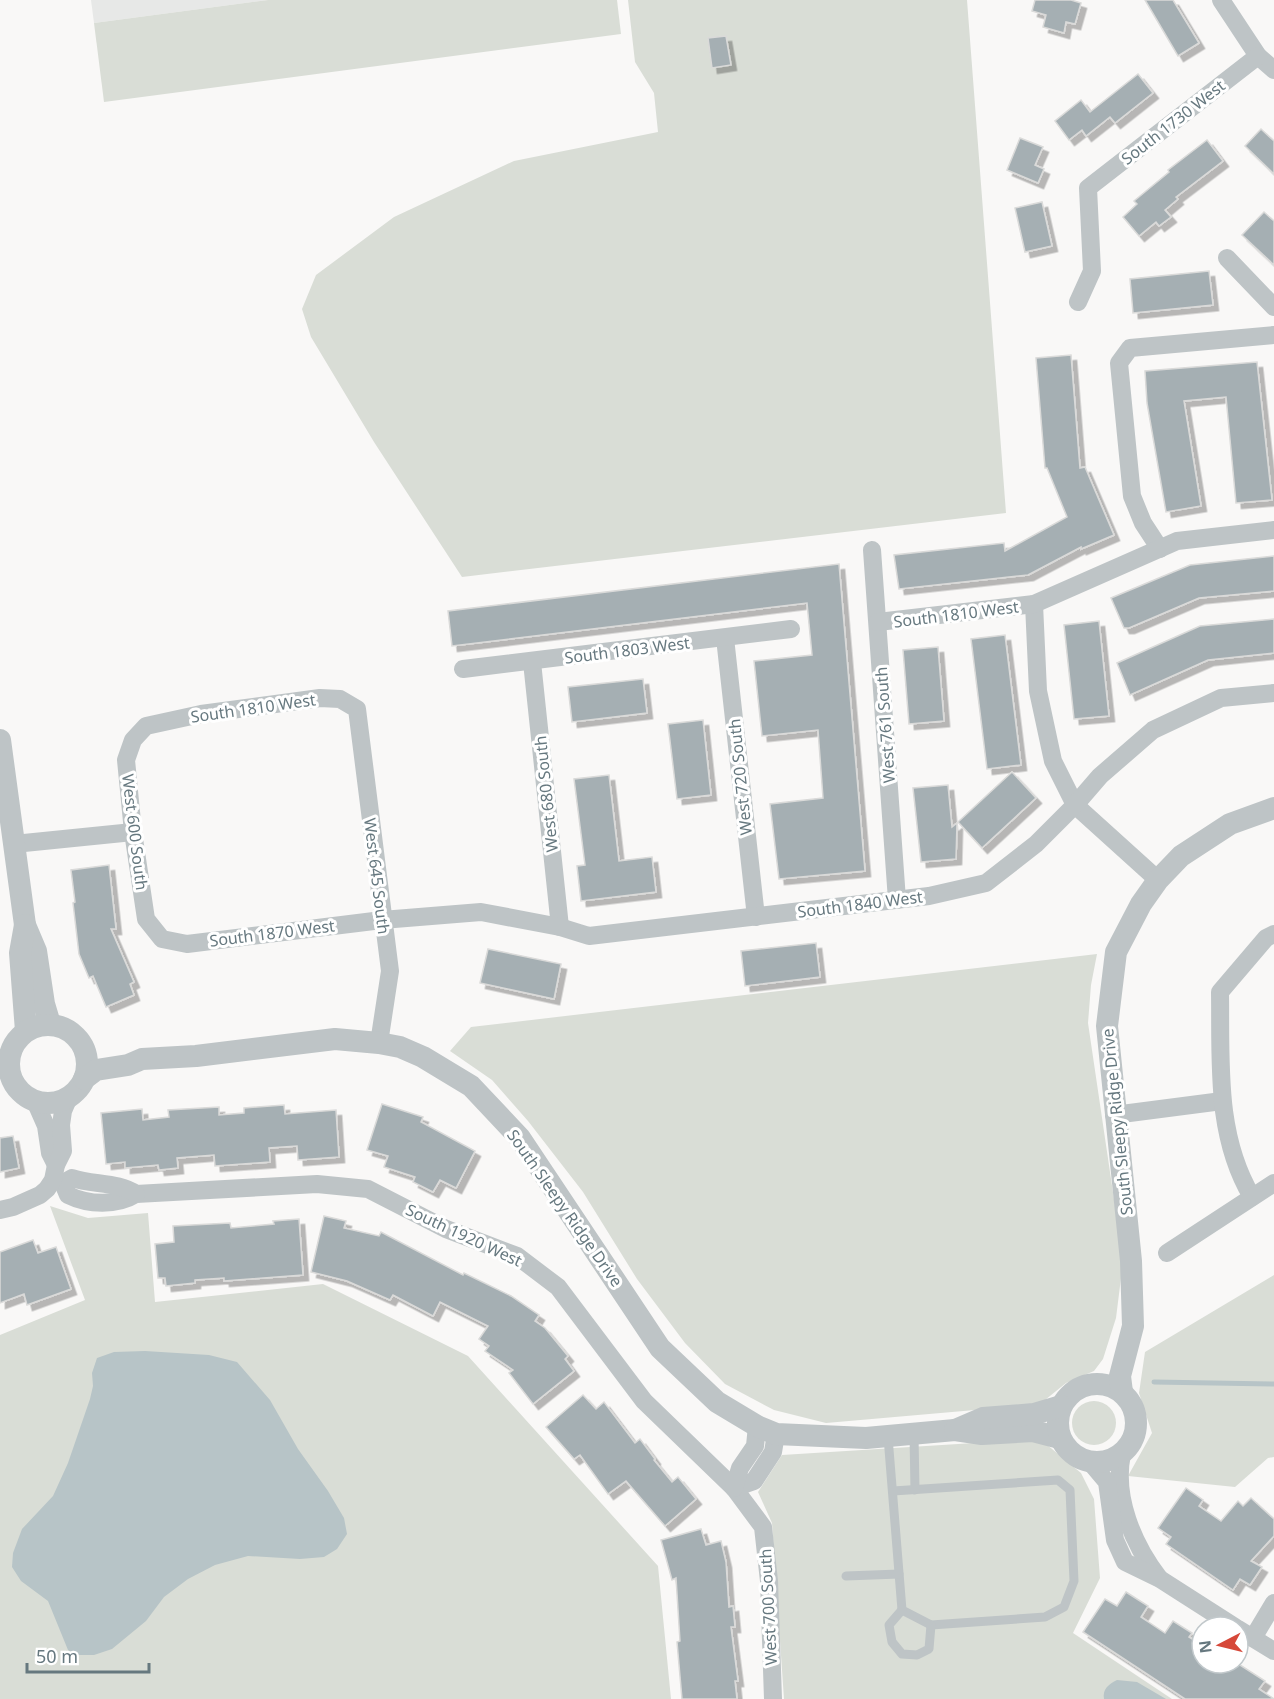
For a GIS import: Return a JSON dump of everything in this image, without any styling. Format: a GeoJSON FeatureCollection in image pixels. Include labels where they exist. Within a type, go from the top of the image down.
{"type":"FeatureCollection","features":[{"type":"Feature","properties":{"kind":"street"},"geometry":{"type":"LineString","coordinates":[[1221,0],[1258,56],[1274,70]]}},
{"type":"Feature","properties":{"kind":"street","name":"South 1730 West"},"geometry":{"type":"LineString","coordinates":[[1078,302],[1092,271],[1088,188],[1258,56]]}},
{"type":"Feature","properties":{"kind":"street"},"geometry":{"type":"LineString","coordinates":[[1227,258],[1274,308]]}},
{"type":"Feature","properties":{"kind":"street"},"geometry":{"type":"LineString","coordinates":[[1160,549],[1143,523],[1132,496],[1119,363],[1130,348],[1274,335]]}},
{"type":"Feature","properties":{"kind":"street","name":"South 1810 West"},"geometry":{"type":"LineString","coordinates":[[878,622],[1034,604],[1177,541],[1274,530]]}},
{"type":"Feature","properties":{"kind":"street","name":"West 761 South"},"geometry":{"type":"LineString","coordinates":[[872,550],[897,900]]}},
{"type":"Feature","properties":{"kind":"street"},"geometry":{"type":"LineString","coordinates":[[1034,604],[1038,691],[1053,761],[1075,805],[1158,880]]}},
{"type":"Feature","properties":{"kind":"street","name":"South 1803 West"},"geometry":{"type":"LineString","coordinates":[[463,669],[792,629]]}},
{"type":"Feature","properties":{"kind":"street","name":"West 720 South"},"geometry":{"type":"LineString","coordinates":[[725,638],[756,917]]}},
{"type":"Feature","properties":{"kind":"street","name":"West 680 South"},"geometry":{"type":"LineString","coordinates":[[532,662],[560,927]]}},
{"type":"Feature","properties":{"kind":"street","name":"South 1840 West"},"geometry":{"type":"LineString","coordinates":[[382,920],[481,912],[560,927],[589,936],[929,896],[986,883],[1036,844],[1100,776],[1153,730],[1221,698],[1274,693]]}},
{"type":"Feature","properties":{"kind":"street","name":"South 1810 West"},"geometry":{"type":"LineString","coordinates":[[146,726],[201,714],[320,698],[340,699],[357,709]]}},
{"type":"Feature","properties":{"kind":"street","name":"West 645 South"},"geometry":{"type":"LineString","coordinates":[[357,709],[390,971],[379,1042]]}},
{"type":"Feature","properties":{"kind":"street","name":"West 600 South"},"geometry":{"type":"LineString","coordinates":[[146,726],[133,740],[126,760],[146,919],[162,939]]}},
{"type":"Feature","properties":{"kind":"street"},"geometry":{"type":"LineString","coordinates":[[0,740],[25,925],[36,951],[44,1004],[50,1024]]}},
{"type":"Feature","properties":{"kind":"street","name":"South Sleepy Ridge Drive"},"geometry":{"type":"LineString","coordinates":[[1122,1392],[1120,1376],[1133,1326],[1131,1261],[1114,1115],[1107,1026],[1116,952],[1141,904],[1158,880],[1181,856],[1230,824],[1274,808]]}},
{"type":"Feature","properties":{"kind":"street"},"geometry":{"type":"LineString","coordinates":[[14,844],[134,832]]}},
{"type":"Feature","properties":{"kind":"street","name":"South 1870 West"},"geometry":{"type":"LineString","coordinates":[[162,939],[187,944],[382,920]]}},
{"type":"Feature","properties":{"kind":"street"},"geometry":{"type":"LineString","coordinates":[[25,925],[20,953],[26,1031]]}},
{"type":"Feature","properties":{"kind":"street"},"geometry":{"type":"LineString","coordinates":[[1252,1197],[1239,1176],[1230,1148],[1222,1101],[1220,992],[1266,938],[1274,934]]}},
{"type":"Feature","properties":{"kind":"street"},"geometry":{"type":"LineString","coordinates":[[50,1024],[63,1027],[75,1035],[82,1045],[87,1066],[84,1079],[69,1097],[57,1102],[43,1103],[23,1095],[14,1084],[9,1061],[12,1047],[26,1031],[39,1025],[50,1024]]}},
{"type":"Feature","properties":{"kind":"street","name":"South Sleepy Ridge Drive"},"geometry":{"type":"LineString","coordinates":[[84,1079],[96,1070],[128,1065],[142,1059],[196,1056],[335,1039],[379,1042],[400,1047],[423,1057],[471,1086],[520,1138],[660,1348],[717,1402],[765,1440],[888,1437],[955,1430],[982,1434],[1033,1431],[1060,1438]]}},
{"type":"Feature","properties":{"kind":"street","name":"South Sleepy Ridge Drive"},"geometry":{"type":"LineString","coordinates":[[82,1045],[98,1052],[127,1053],[142,1059]]}},
{"type":"Feature","properties":{"kind":"street"},"geometry":{"type":"LineString","coordinates":[[0,1210],[40,1195],[47,1190],[57,1176],[63,1151],[61,1125],[63,1111],[69,1097]]}},
{"type":"Feature","properties":{"kind":"street"},"geometry":{"type":"LineString","coordinates":[[35,1101],[45,1126],[57,1176]]}},
{"type":"Feature","properties":{"kind":"street"},"geometry":{"type":"LineString","coordinates":[[1114,1115],[1222,1101]]}},
{"type":"Feature","properties":{"kind":"street","name":"South 1920 West"},"geometry":{"type":"LineString","coordinates":[[57,1176],[68,1195],[86,1202],[126,1200],[136,1194],[317,1184],[368,1189],[446,1230],[517,1256],[558,1287],[644,1401],[734,1488]]}},
{"type":"Feature","properties":{"kind":"street"},"geometry":{"type":"LineString","coordinates":[[1167,1253],[1274,1183]]}},
{"type":"Feature","properties":{"kind":"street","name":"South Sleepy Ridge Drive"},"geometry":{"type":"LineString","coordinates":[[1097,1384],[1110,1363],[1131,1299]]}},
{"type":"Feature","properties":{"kind":"street"},"geometry":{"type":"LineString","coordinates":[[1097,1384],[1113,1387],[1122,1392],[1131,1402],[1136,1416],[1137,1426],[1134,1439],[1115,1460],[1091,1463],[1078,1459],[1067,1450],[1060,1438],[1057,1425],[1061,1406],[1069,1395],[1081,1387],[1097,1384]]}},
{"type":"Feature","properties":{"kind":"street","name":"South Sleepy Ridge Drive"},"geometry":{"type":"LineString","coordinates":[[955,1430],[983,1418],[1034,1414],[1061,1406]]}},
{"type":"Feature","properties":{"kind":"street"},"geometry":{"type":"LineString","coordinates":[[734,1488],[754,1480],[765,1440]]}},
{"type":"Feature","properties":{"kind":"street"},"geometry":{"type":"LineString","coordinates":[[1122,1454],[1120,1486],[1133,1536],[1160,1579]]}},
{"type":"Feature","properties":{"kind":"street"},"geometry":{"type":"LineString","coordinates":[[1091,1463],[1107,1482],[1115,1540],[1125,1562],[1160,1579],[1217,1615]]}},
{"type":"Feature","properties":{"kind":"street","name":"West 700 South"},"geometry":{"type":"LineString","coordinates":[[734,1488],[763,1527],[770,1581],[773,1699]]}},
{"type":"Feature","properties":{"kind":"street"},"geometry":{"type":"LineString","coordinates":[[1250,1624],[1274,1603]]}},
{"type":"Feature","properties":{"kind":"street"},"geometry":{"type":"LineString","coordinates":[[1250,1636],[1274,1651]]}},
{"type":"Feature","properties":{"kind":"lane"},"geometry":{"type":"LineString","coordinates":[[914,1435],[915,1490]]}},
{"type":"Feature","properties":{"kind":"lane"},"geometry":{"type":"LineString","coordinates":[[888,1437],[902,1610],[889,1625],[892,1642],[902,1654],[917,1655],[929,1649],[931,1625]]}},
{"type":"Feature","properties":{"kind":"lane"},"geometry":{"type":"LineString","coordinates":[[893,1491],[1058,1480],[1070,1490],[1074,1581],[1064,1606],[1045,1617],[931,1625],[902,1610]]}},
{"type":"Feature","properties":{"kind":"lane"},"geometry":{"type":"LineString","coordinates":[[846,1576],[899,1574]]}},
{"type":"Feature","properties":{"kind":"shaded area"},"geometry":{"type":"Polygon","coordinates":[[[91,0],[268,0],[94,23],[91,0]]]}},
{"type":"Feature","properties":{"kind":"shaded area"},"geometry":{"type":"Polygon","coordinates":[[[268,0],[617,0],[621,34],[104,102],[94,23],[268,0]]]}},
{"type":"Feature","properties":{"kind":"shaded area"},"geometry":{"type":"Polygon","coordinates":[[[628,0],[967,0],[1006,513],[462,577],[374,442],[311,337],[302,309],[316,275],[394,217],[514,161],[658,132],[654,93],[635,62],[628,0]]]}},
{"type":"Feature","properties":{"kind":"shaded area"},"geometry":{"type":"Polygon","coordinates":[[[1097,954],[1091,985],[1088,1023],[1122,1270],[1116,1318],[1103,1359],[1094,1371],[1066,1383],[1045,1400],[1032,1405],[826,1423],[774,1410],[725,1384],[685,1343],[637,1279],[583,1192],[528,1121],[492,1080],[450,1051],[471,1027],[1097,954]]]}},
{"type":"Feature","properties":{"kind":"shaded area"},"geometry":{"type":"Polygon","coordinates":[[[50,1206],[88,1218],[148,1213],[155,1302],[323,1284],[468,1356],[658,1566],[671,1699],[0,1699],[0,1335],[85,1300],[50,1206]]]}},
{"type":"Feature","properties":{"kind":"shaded area"},"geometry":{"type":"Polygon","coordinates":[[[1274,1275],[1274,1457],[1268,1458],[1235,1487],[1128,1476],[1152,1433],[1139,1393],[1145,1352],[1274,1275]]]}},
{"type":"Feature","properties":{"kind":"shaded area"},"geometry":{"type":"Polygon","coordinates":[[[145,1351],[209,1355],[237,1362],[270,1400],[298,1449],[344,1518],[347,1534],[337,1549],[324,1557],[300,1559],[248,1556],[215,1565],[188,1579],[164,1597],[146,1621],[112,1649],[94,1655],[77,1655],[68,1650],[48,1601],[21,1581],[12,1567],[13,1553],[22,1529],[53,1496],[68,1463],[90,1399],[93,1386],[92,1373],[97,1358],[114,1352],[145,1351]]]}},
{"type":"Feature","properties":{"kind":"shaded area"},"geometry":{"type":"Polygon","coordinates":[[[1094,1401],[1103,1402],[1110,1407],[1115,1414],[1115,1432],[1110,1439],[1103,1444],[1094,1445],[1085,1444],[1078,1439],[1073,1432],[1072,1423],[1073,1414],[1078,1407],[1085,1402],[1094,1401]]]}},
{"type":"Feature","properties":{"kind":"shaded area"},"geometry":{"type":"Polygon","coordinates":[[[1040,1439],[1081,1473],[1094,1499],[1100,1578],[1073,1633],[1172,1699],[784,1699],[772,1523],[758,1492],[782,1455],[1040,1439]]]}},
{"type":"Feature","properties":{"kind":"shaded area"},"geometry":{"type":"Polygon","coordinates":[[[1117,1680],[1137,1682],[1166,1699],[1104,1699],[1107,1687],[1117,1680]]]}},
{"type":"Feature","properties":{"kind":"building"},"geometry":{"type":"Polygon","coordinates":[[[1035,0],[1071,0],[1081,3],[1075,24],[1066,22],[1064,33],[1043,27],[1046,15],[1032,11],[1035,0]]]}},
{"type":"Feature","properties":{"kind":"building"},"geometry":{"type":"Polygon","coordinates":[[[1145,0],[1173,0],[1199,43],[1178,56],[1145,0]]]}},
{"type":"Feature","properties":{"kind":"building"},"geometry":{"type":"Polygon","coordinates":[[[726,36],[731,65],[712,68],[708,38],[726,36]]]}},
{"type":"Feature","properties":{"kind":"building"},"geometry":{"type":"Polygon","coordinates":[[[1138,74],[1153,93],[1115,123],[1110,117],[1086,136],[1082,130],[1069,140],[1055,121],[1081,100],[1090,112],[1138,74]]]}},
{"type":"Feature","properties":{"kind":"building"},"geometry":{"type":"Polygon","coordinates":[[[1261,129],[1274,141],[1274,174],[1245,146],[1261,129]]]}},
{"type":"Feature","properties":{"kind":"building"},"geometry":{"type":"Polygon","coordinates":[[[1020,138],[1043,147],[1035,165],[1044,169],[1038,183],[1007,170],[1020,138]]]}},
{"type":"Feature","properties":{"kind":"building"},"geometry":{"type":"Polygon","coordinates":[[[1207,140],[1223,161],[1176,197],[1178,199],[1165,210],[1171,217],[1159,226],[1156,222],[1139,236],[1123,217],[1137,204],[1134,201],[1169,172],[1168,170],[1207,140]]]}},
{"type":"Feature","properties":{"kind":"building"},"geometry":{"type":"Polygon","coordinates":[[[1042,202],[1052,246],[1025,252],[1015,208],[1042,202]]]}},
{"type":"Feature","properties":{"kind":"building"},"geometry":{"type":"Polygon","coordinates":[[[1264,212],[1274,221],[1274,265],[1242,235],[1264,212]]]}},
{"type":"Feature","properties":{"kind":"building"},"geometry":{"type":"Polygon","coordinates":[[[1209,271],[1213,305],[1133,313],[1130,279],[1209,271]]]}},
{"type":"Feature","properties":{"kind":"building"},"geometry":{"type":"Polygon","coordinates":[[[1071,355],[1080,468],[1085,467],[1114,535],[1081,549],[1081,547],[1028,575],[899,589],[894,555],[1004,543],[1005,551],[1067,517],[1047,468],[1045,468],[1036,358],[1071,355]]]}},
{"type":"Feature","properties":{"kind":"building"},"geometry":{"type":"Polygon","coordinates":[[[1257,362],[1272,500],[1236,503],[1226,397],[1184,401],[1201,506],[1166,512],[1147,403],[1145,371],[1257,362]]]}},
{"type":"Feature","properties":{"kind":"building"},"geometry":{"type":"Polygon","coordinates":[[[1274,556],[1274,591],[1199,598],[1129,628],[1124,628],[1111,598],[1190,565],[1274,556]]]}},
{"type":"Feature","properties":{"kind":"building"},"geometry":{"type":"Polygon","coordinates":[[[839,564],[865,871],[779,879],[770,804],[823,798],[818,730],[762,736],[754,661],[812,655],[807,603],[452,646],[448,611],[839,564]]]}},
{"type":"Feature","properties":{"kind":"building"},"geometry":{"type":"Polygon","coordinates":[[[1274,619],[1274,653],[1208,660],[1130,695],[1117,663],[1200,626],[1274,619]]]}},
{"type":"Feature","properties":{"kind":"building"},"geometry":{"type":"Polygon","coordinates":[[[1099,621],[1109,716],[1074,719],[1064,625],[1099,621]]]}},
{"type":"Feature","properties":{"kind":"building"},"geometry":{"type":"Polygon","coordinates":[[[1005,635],[1021,765],[987,769],[971,639],[1005,635]]]}},
{"type":"Feature","properties":{"kind":"building"},"geometry":{"type":"Polygon","coordinates":[[[938,647],[944,721],[909,724],[903,650],[938,647]]]}},
{"type":"Feature","properties":{"kind":"building"},"geometry":{"type":"Polygon","coordinates":[[[643,679],[647,713],[572,722],[568,687],[643,679]]]}},
{"type":"Feature","properties":{"kind":"building"},"geometry":{"type":"Polygon","coordinates":[[[703,720],[711,795],[677,799],[668,724],[703,720]]]}},
{"type":"Feature","properties":{"kind":"building"},"geometry":{"type":"Polygon","coordinates":[[[1012,772],[1036,798],[982,848],[958,822],[1012,772]]]}},
{"type":"Feature","properties":{"kind":"building"},"geometry":{"type":"Polygon","coordinates":[[[609,775],[619,861],[652,857],[656,892],[581,901],[577,866],[585,865],[574,779],[609,775]]]}},
{"type":"Feature","properties":{"kind":"building"},"geometry":{"type":"Polygon","coordinates":[[[948,785],[952,827],[957,823],[956,859],[921,862],[913,788],[948,785]]]}},
{"type":"Feature","properties":{"kind":"building"},"geometry":{"type":"Polygon","coordinates":[[[109,865],[116,929],[111,929],[134,982],[130,984],[134,995],[106,1007],[93,976],[89,978],[79,954],[71,870],[109,865]]]}},
{"type":"Feature","properties":{"kind":"building"},"geometry":{"type":"Polygon","coordinates":[[[816,943],[820,977],[745,986],[741,951],[816,943]]]}},
{"type":"Feature","properties":{"kind":"building"},"geometry":{"type":"Polygon","coordinates":[[[488,949],[561,964],[554,999],[480,983],[488,949]]]}},
{"type":"Feature","properties":{"kind":"building"},"geometry":{"type":"Polygon","coordinates":[[[382,1104],[423,1117],[421,1122],[475,1151],[456,1188],[440,1180],[433,1192],[413,1182],[415,1177],[384,1167],[388,1156],[367,1150],[382,1104]]]}},
{"type":"Feature","properties":{"kind":"building"},"geometry":{"type":"Polygon","coordinates":[[[284,1105],[285,1114],[336,1110],[339,1157],[298,1160],[297,1146],[269,1148],[270,1162],[215,1166],[214,1155],[177,1158],[178,1168],[159,1170],[158,1165],[125,1168],[125,1162],[106,1164],[101,1113],[142,1109],[143,1120],[169,1117],[168,1110],[219,1107],[219,1115],[244,1113],[244,1108],[284,1105]]]}},
{"type":"Feature","properties":{"kind":"building"},"geometry":{"type":"Polygon","coordinates":[[[13,1136],[19,1168],[0,1172],[0,1138],[13,1136]]]}},
{"type":"Feature","properties":{"kind":"building"},"geometry":{"type":"Polygon","coordinates":[[[324,1216],[346,1221],[344,1228],[379,1236],[381,1232],[463,1275],[464,1273],[511,1296],[539,1315],[535,1321],[545,1328],[568,1356],[565,1359],[574,1371],[533,1404],[509,1373],[513,1370],[485,1351],[489,1346],[479,1339],[488,1326],[440,1302],[433,1316],[393,1295],[390,1300],[347,1281],[311,1272],[324,1216]]]}},
{"type":"Feature","properties":{"kind":"building"},"geometry":{"type":"Polygon","coordinates":[[[299,1219],[303,1275],[224,1281],[224,1278],[195,1280],[195,1283],[166,1286],[165,1278],[158,1278],[155,1244],[174,1242],[173,1226],[230,1223],[231,1228],[299,1219]]]}},
{"type":"Feature","properties":{"kind":"building"},"geometry":{"type":"Polygon","coordinates":[[[33,1240],[38,1253],[56,1247],[71,1289],[27,1305],[24,1294],[0,1303],[0,1252],[33,1240]]]}},
{"type":"Feature","properties":{"kind":"building"},"geometry":{"type":"Polygon","coordinates":[[[583,1395],[596,1409],[604,1402],[635,1443],[640,1439],[672,1482],[678,1477],[696,1499],[665,1526],[626,1481],[608,1494],[580,1455],[574,1459],[546,1427],[583,1395]]]}},
{"type":"Feature","properties":{"kind":"building"},"geometry":{"type":"Polygon","coordinates":[[[1186,1488],[1203,1500],[1199,1506],[1221,1521],[1238,1501],[1243,1506],[1251,1498],[1274,1519],[1274,1536],[1251,1561],[1262,1567],[1250,1585],[1240,1579],[1233,1590],[1166,1544],[1171,1537],[1158,1528],[1186,1488]]]}},
{"type":"Feature","properties":{"kind":"building"},"geometry":{"type":"Polygon","coordinates":[[[701,1529],[706,1545],[721,1541],[726,1562],[729,1607],[733,1606],[735,1627],[731,1627],[738,1681],[735,1681],[737,1699],[682,1699],[677,1642],[680,1641],[676,1578],[672,1580],[661,1540],[701,1529]]]}},
{"type":"Feature","properties":{"kind":"building"},"geometry":{"type":"Polygon","coordinates":[[[1126,1592],[1148,1606],[1141,1617],[1165,1633],[1173,1621],[1190,1632],[1190,1675],[1250,1675],[1250,1671],[1265,1681],[1259,1689],[1274,1699],[1185,1699],[1083,1632],[1105,1599],[1117,1606],[1126,1592]]]}},
{"type":"Feature","properties":{"kind":"waterway"},"geometry":{"type":"LineString","coordinates":[[1154,1382],[1274,1384]]}}]}
